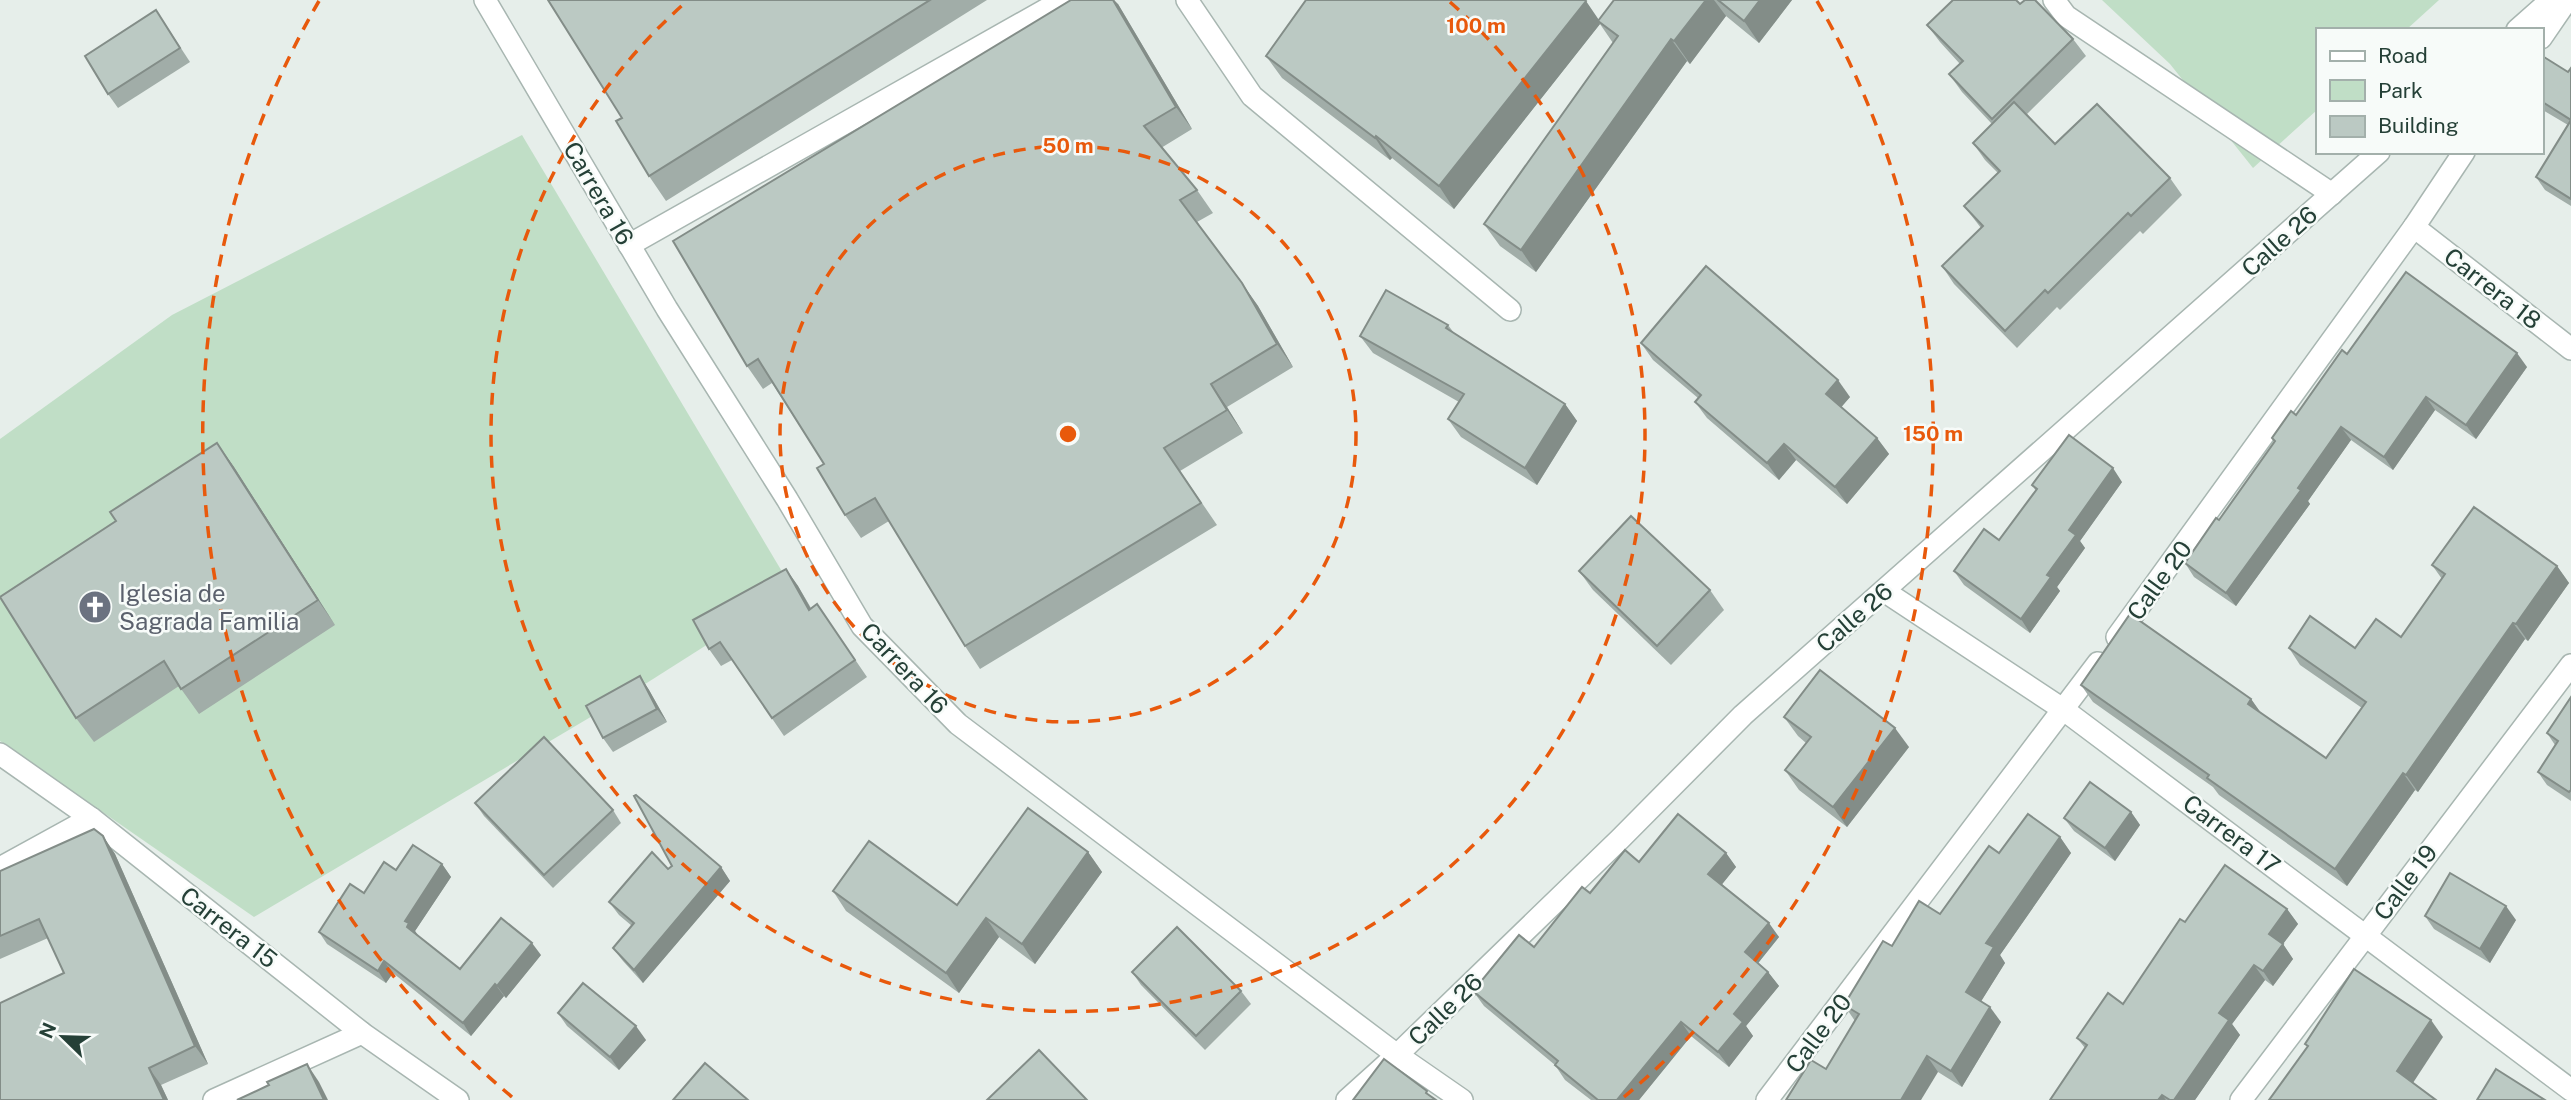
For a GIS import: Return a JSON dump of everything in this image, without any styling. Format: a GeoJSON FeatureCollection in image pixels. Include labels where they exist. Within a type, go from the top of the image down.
{"type":"FeatureCollection","features":[{"type":"Feature","properties":{"kind":"street","name":"Carrera 16"},"geometry":{"type":"LineString","coordinates":[[485,0],[667,309],[787,499],[862,626],[958,724],[1397,1055],[1462,1100]]}},
{"type":"Feature","properties":{"kind":"street"},"geometry":{"type":"LineString","coordinates":[[629,244],[1063,0]]}},
{"type":"Feature","properties":{"kind":"street"},"geometry":{"type":"LineString","coordinates":[[1187,0],[1252,96],[1510,310]]}},
{"type":"Feature","properties":{"kind":"street"},"geometry":{"type":"LineString","coordinates":[[2054,0],[2067,16],[2332,194]]}},
{"type":"Feature","properties":{"kind":"street"},"geometry":{"type":"LineString","coordinates":[[2519,28],[2551,0]]}},
{"type":"Feature","properties":{"kind":"street"},"geometry":{"type":"LineString","coordinates":[[2543,35],[2567,0]]}},
{"type":"Feature","properties":{"kind":"street","name":"Calle 26"},"geometry":{"type":"LineString","coordinates":[[1347,1100],[1620,839],[1743,715],[2377,154]]}},
{"type":"Feature","properties":{"kind":"street","name":"Calle 20"},"geometry":{"type":"LineString","coordinates":[[1767,1100],[2064,710],[2414,227],[2463,154]]}},
{"type":"Feature","properties":{"kind":"street","name":"Carrera 18"},"geometry":{"type":"LineString","coordinates":[[2414,227],[2571,349]]}},
{"type":"Feature","properties":{"kind":"street","name":"Carrera 17"},"geometry":{"type":"LineString","coordinates":[[1884,591],[2064,710],[2571,1090]]}},
{"type":"Feature","properties":{"kind":"street","name":"Calle 19"},"geometry":{"type":"LineString","coordinates":[[2241,1100],[2571,665]]}},
{"type":"Feature","properties":{"kind":"street","name":"Carrera 15"},"geometry":{"type":"LineString","coordinates":[[0,754],[91,818],[362,1033],[458,1100]]}},
{"type":"Feature","properties":{"kind":"street"},"geometry":{"type":"LineString","coordinates":[[0,869],[91,818]]}},
{"type":"Feature","properties":{"kind":"street"},"geometry":{"type":"LineString","coordinates":[[214,1100],[362,1033]]}},
{"type":"Feature","properties":{"kind":"green space"},"geometry":{"type":"Polygon","coordinates":[[[2102,0],[2439,0],[2408,28],[2316,28],[2316,111],[2253,168],[2170,64],[2102,0]]]}},
{"type":"Feature","properties":{"kind":"green space"},"geometry":{"type":"Polygon","coordinates":[[[522,135],[793,590],[631,693],[254,917],[0,741],[0,439],[172,315],[522,135]]]}},
{"type":"Feature","properties":{"kind":"building"},"geometry":{"type":"Polygon","coordinates":[[[548,0],[930,0],[649,176],[616,121],[622,118],[548,0]]]}},
{"type":"Feature","properties":{"kind":"building"},"geometry":{"type":"Polygon","coordinates":[[[1071,0],[1113,0],[1176,107],[1144,126],[1197,190],[1180,200],[1242,283],[1277,344],[1211,384],[1227,410],[1164,448],[1201,503],[965,646],[875,498],[845,515],[817,468],[824,464],[758,359],[747,366],[673,241],[1071,0]]]}},
{"type":"Feature","properties":{"kind":"building"},"geometry":{"type":"Polygon","coordinates":[[[1306,0],[1586,1],[1439,186],[1376,136],[1375,138],[1266,56],[1306,0]]]}},
{"type":"Feature","properties":{"kind":"building"},"geometry":{"type":"Polygon","coordinates":[[[1614,0],[1706,0],[1674,41],[1671,39],[1521,250],[1484,224],[1618,36],[1598,21],[1614,0]]]}},
{"type":"Feature","properties":{"kind":"building"},"geometry":{"type":"Polygon","coordinates":[[[1718,0],[1760,0],[1744,21],[1718,0]]]}},
{"type":"Feature","properties":{"kind":"building"},"geometry":{"type":"Polygon","coordinates":[[[1953,0],[2016,0],[2020,4],[2025,0],[2035,0],[2073,39],[1992,119],[1949,74],[1963,61],[1927,25],[1953,0]]]}},
{"type":"Feature","properties":{"kind":"building"},"geometry":{"type":"Polygon","coordinates":[[[156,10],[180,48],[108,94],[85,56],[156,10]]]}},
{"type":"Feature","properties":{"kind":"building"},"geometry":{"type":"Polygon","coordinates":[[[2543,59],[2568,72],[2571,68],[2571,120],[2543,102],[2543,59]]]}},
{"type":"Feature","properties":{"kind":"building"},"geometry":{"type":"Polygon","coordinates":[[[2014,102],[2055,144],[2097,104],[2170,178],[2131,216],[2128,213],[2048,293],[2045,290],[2005,331],[1942,266],[1983,226],[1964,206],[2000,171],[1973,143],[2014,102]]]}},
{"type":"Feature","properties":{"kind":"building"},"geometry":{"type":"Polygon","coordinates":[[[2571,120],[2571,199],[2536,177],[2571,120]]]}},
{"type":"Feature","properties":{"kind":"building"},"geometry":{"type":"Polygon","coordinates":[[[1706,266],[1838,380],[1826,394],[1877,438],[1835,487],[1784,444],[1767,463],[1695,402],[1701,395],[1641,343],[1706,266]]]}},
{"type":"Feature","properties":{"kind":"building"},"geometry":{"type":"Polygon","coordinates":[[[2406,272],[2517,353],[2466,425],[2426,397],[2384,457],[2341,427],[2298,488],[2301,490],[2226,593],[2185,563],[2275,441],[2272,438],[2291,411],[2296,415],[2342,350],[2347,354],[2406,272]]]}},
{"type":"Feature","properties":{"kind":"building"},"geometry":{"type":"Polygon","coordinates":[[[1386,290],[1448,325],[1446,328],[1565,404],[1525,468],[1448,419],[1464,394],[1360,336],[1386,290]]]}},
{"type":"Feature","properties":{"kind":"building"},"geometry":{"type":"Polygon","coordinates":[[[2069,435],[2113,468],[2069,530],[2076,535],[2047,575],[2051,577],[2021,619],[1954,571],[1984,529],[1999,540],[2037,489],[2032,485],[2069,435]]]}},
{"type":"Feature","properties":{"kind":"building","name":"Iglesia de Sagrada Familia"},"geometry":{"type":"Polygon","coordinates":[[[217,443],[318,600],[181,689],[164,661],[76,718],[0,597],[116,521],[110,512],[217,443]]]}},
{"type":"Feature","properties":{"kind":"building"},"geometry":{"type":"Polygon","coordinates":[[[2474,507],[2557,566],[2335,869],[2207,778],[2209,775],[2081,685],[2130,614],[2251,699],[2248,704],[2326,758],[2366,702],[2289,648],[2310,616],[2355,648],[2376,619],[2401,637],[2445,574],[2432,565],[2474,507]]]}},
{"type":"Feature","properties":{"kind":"building"},"geometry":{"type":"Polygon","coordinates":[[[1631,516],[1710,590],[1657,646],[1579,571],[1631,516]]]}},
{"type":"Feature","properties":{"kind":"building"},"geometry":{"type":"Polygon","coordinates":[[[786,569],[809,610],[817,604],[855,660],[772,718],[720,642],[709,649],[693,620],[786,569]]]}},
{"type":"Feature","properties":{"kind":"building"},"geometry":{"type":"Polygon","coordinates":[[[1820,670],[1895,728],[1833,807],[1785,770],[1811,737],[1784,717],[1820,670]]]}},
{"type":"Feature","properties":{"kind":"building"},"geometry":{"type":"Polygon","coordinates":[[[640,676],[657,709],[603,738],[586,706],[640,676]]]}},
{"type":"Feature","properties":{"kind":"building"},"geometry":{"type":"Polygon","coordinates":[[[2571,697],[2569,792],[2538,772],[2558,741],[2547,733],[2571,697]]]}},
{"type":"Feature","properties":{"kind":"building"},"geometry":{"type":"Polygon","coordinates":[[[544,737],[613,810],[544,875],[475,803],[544,737]]]}},
{"type":"Feature","properties":{"kind":"building"},"geometry":{"type":"Polygon","coordinates":[[[2090,782],[2131,812],[2105,848],[2064,818],[2090,782]]]}},
{"type":"Feature","properties":{"kind":"building"},"geometry":{"type":"Polygon","coordinates":[[[634,796],[721,867],[634,970],[613,948],[634,923],[609,902],[652,852],[668,869],[672,866],[634,796]]]}},
{"type":"Feature","properties":{"kind":"building"},"geometry":{"type":"Polygon","coordinates":[[[1028,808],[1088,852],[1022,944],[986,918],[946,973],[833,891],[869,841],[957,905],[1028,808]]]}},
{"type":"Feature","properties":{"kind":"building"},"geometry":{"type":"Polygon","coordinates":[[[1678,814],[1726,853],[1708,874],[1769,923],[1745,952],[1768,972],[1734,1014],[1743,1022],[1718,1052],[1681,1022],[1617,1100],[1598,1100],[1555,1065],[1558,1061],[1473,991],[1519,935],[1534,947],[1582,887],[1590,893],[1625,850],[1639,862],[1678,814]]]}},
{"type":"Feature","properties":{"kind":"building"},"geometry":{"type":"Polygon","coordinates":[[[2028,814],[2060,837],[1986,943],[1994,947],[1966,992],[1990,1007],[1951,1071],[1927,1056],[1901,1100],[1786,1100],[1811,1060],[1826,1069],[1859,1014],[1844,1005],[1883,941],[1892,946],[1919,901],[1940,914],[1989,846],[1999,853],[2028,814]]]}},
{"type":"Feature","properties":{"kind":"building"},"geometry":{"type":"Polygon","coordinates":[[[94,829],[103,836],[195,1046],[149,1068],[164,1100],[0,1100],[0,1003],[64,973],[39,919],[0,936],[0,871],[94,829]]]}},
{"type":"Feature","properties":{"kind":"building"},"geometry":{"type":"Polygon","coordinates":[[[413,845],[442,864],[405,921],[409,923],[407,927],[460,969],[501,918],[532,943],[463,1023],[384,961],[378,971],[319,932],[350,884],[364,893],[384,862],[396,870],[413,845]]]}},
{"type":"Feature","properties":{"kind":"building"},"geometry":{"type":"Polygon","coordinates":[[[2225,865],[2287,909],[2269,934],[2283,944],[2263,971],[2254,965],[2219,1013],[2229,1020],[2174,1100],[2162,1095],[2158,1100],[2050,1100],[2087,1045],[2077,1038],[2108,993],[2123,1004],[2180,919],[2185,922],[2225,865]]]}},
{"type":"Feature","properties":{"kind":"building"},"geometry":{"type":"Polygon","coordinates":[[[2450,873],[2506,906],[2480,949],[2425,916],[2450,873]]]}},
{"type":"Feature","properties":{"kind":"building"},"geometry":{"type":"Polygon","coordinates":[[[1177,927],[1241,991],[1196,1036],[1132,972],[1177,927]]]}},
{"type":"Feature","properties":{"kind":"building"},"geometry":{"type":"Polygon","coordinates":[[[2354,969],[2431,1020],[2397,1071],[2436,1100],[2269,1100],[2308,1046],[2305,1044],[2354,969]]]}},
{"type":"Feature","properties":{"kind":"building"},"geometry":{"type":"Polygon","coordinates":[[[583,983],[636,1026],[610,1057],[558,1013],[583,983]]]}},
{"type":"Feature","properties":{"kind":"building"},"geometry":{"type":"Polygon","coordinates":[[[1039,1050],[1087,1100],[987,1100],[1039,1050]]]}},
{"type":"Feature","properties":{"kind":"building"},"geometry":{"type":"Polygon","coordinates":[[[1384,1059],[1427,1091],[1426,1093],[1436,1100],[1353,1100],[1384,1059]]]}},
{"type":"Feature","properties":{"kind":"building"},"geometry":{"type":"Polygon","coordinates":[[[705,1063],[748,1100],[673,1100],[705,1063]]]}},
{"type":"Feature","properties":{"kind":"building"},"geometry":{"type":"Polygon","coordinates":[[[307,1064],[324,1100],[237,1100],[269,1085],[267,1082],[307,1064]]]}},
{"type":"Feature","properties":{"kind":"building"},"geometry":{"type":"Polygon","coordinates":[[[2496,1069],[2545,1100],[2477,1100],[2496,1069]]]}},
{"type":"Feature","properties":{"kind":"place","name":"Iglesia de Sagrada Familia"},"geometry":{"type":"Point","coordinates":[95,607]}}]}
